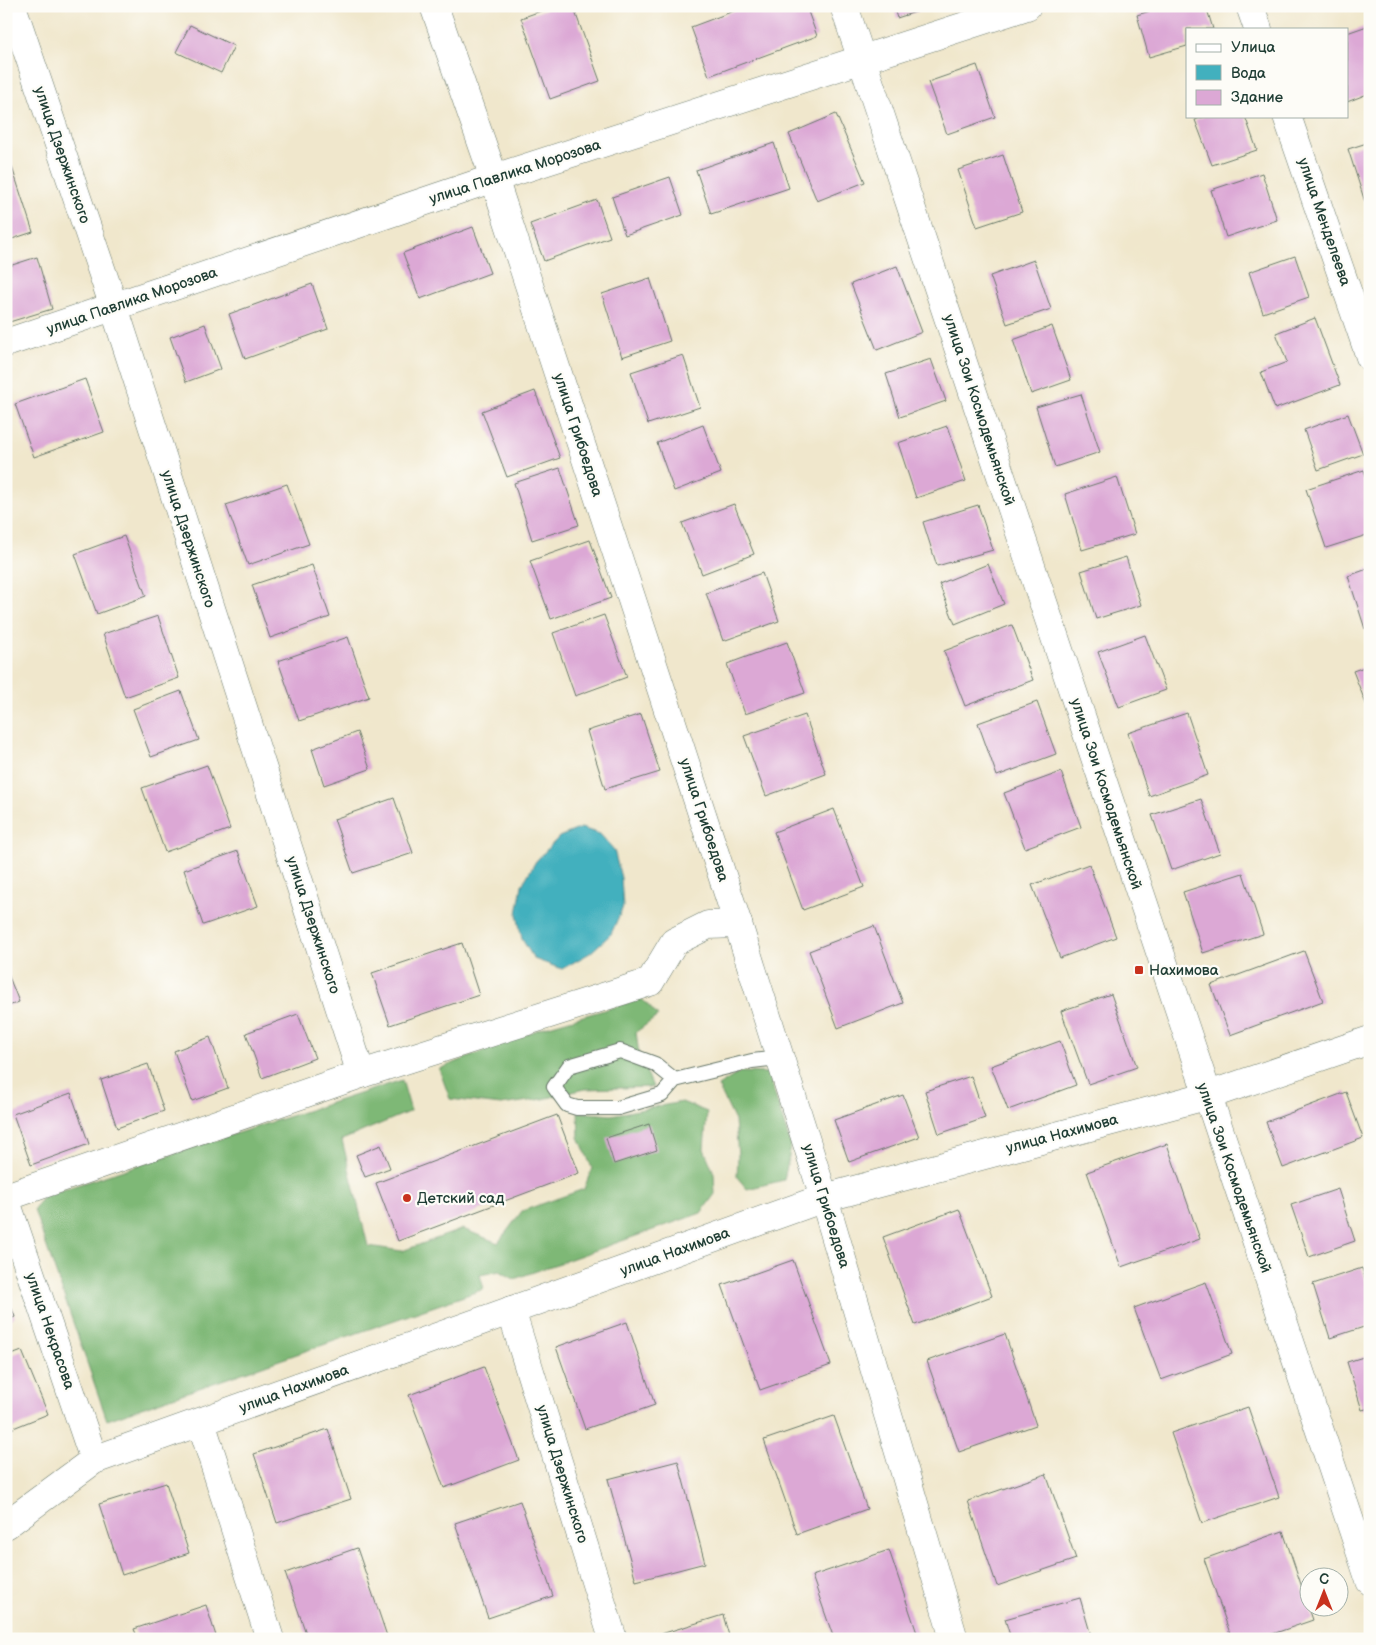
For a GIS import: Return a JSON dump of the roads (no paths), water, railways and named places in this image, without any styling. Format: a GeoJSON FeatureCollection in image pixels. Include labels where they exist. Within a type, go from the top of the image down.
{"type":"FeatureCollection","features":[{"type":"Feature","properties":{"kind":"street","name":"улица Дзержинского"},"geometry":{"type":"LineString","coordinates":[[12,6],[114,307],[360,1074]]}},
{"type":"Feature","properties":{"kind":"street","name":"улица Грибоедова"},"geometry":{"type":"LineString","coordinates":[[434,6],[494,178],[738,924],[824,1198],[954,1639]]}},
{"type":"Feature","properties":{"kind":"street","name":"улица Зои Космодемьянской"},"geometry":{"type":"LineString","coordinates":[[844,6],[1206,1096],[1370,1581]]}},
{"type":"Feature","properties":{"kind":"street","name":"улица Павлика Морозова"},"geometry":{"type":"LineString","coordinates":[[6,343],[494,178],[1027,6]]}},
{"type":"Feature","properties":{"kind":"street"},"geometry":{"type":"LineString","coordinates":[[1250,6],[1258,28]]}},
{"type":"Feature","properties":{"kind":"street","name":"улица Менделеева"},"geometry":{"type":"LineString","coordinates":[[1289,118],[1370,357]]}},
{"type":"Feature","properties":{"kind":"street"},"geometry":{"type":"LineString","coordinates":[[6,1197],[360,1074],[650,982],[674,942],[708,925],[738,924]]}},
{"type":"Feature","properties":{"kind":"street","name":"улица Нахимова"},"geometry":{"type":"LineString","coordinates":[[6,1525],[94,1460],[824,1198],[1206,1096],[1370,1040]]}},
{"type":"Feature","properties":{"kind":"street","name":"улица Некрасова"},"geometry":{"type":"LineString","coordinates":[[6,1201],[94,1460]]}},
{"type":"Feature","properties":{"kind":"street","name":"улица Дзержинского"},"geometry":{"type":"LineString","coordinates":[[511,1310],[612,1639]]}},
{"type":"Feature","properties":{"kind":"street"},"geometry":{"type":"LineString","coordinates":[[201,1422],[270,1639]]}},
{"type":"Feature","properties":{"kind":"lane"},"geometry":{"type":"LineString","coordinates":[[675,1080],[655,1064],[620,1051],[569,1066],[554,1087],[567,1105],[576,1108],[618,1108],[662,1094],[675,1080],[752,1061],[780,1058]]}},
{"type":"Feature","properties":{"kind":"water"},"geometry":{"type":"Polygon","coordinates":[[[581,828],[600,834],[614,850],[621,878],[623,907],[611,934],[590,953],[562,969],[534,959],[522,939],[517,914],[522,885],[536,861],[559,837],[581,828]]]}},
{"type":"Feature","properties":{"kind":"place","name":"Нахимова"},"geometry":{"type":"Point","coordinates":[1139,970]}},
{"type":"Feature","properties":{"kind":"place","name":"Детский сад"},"geometry":{"type":"Point","coordinates":[407,1198]}}]}
